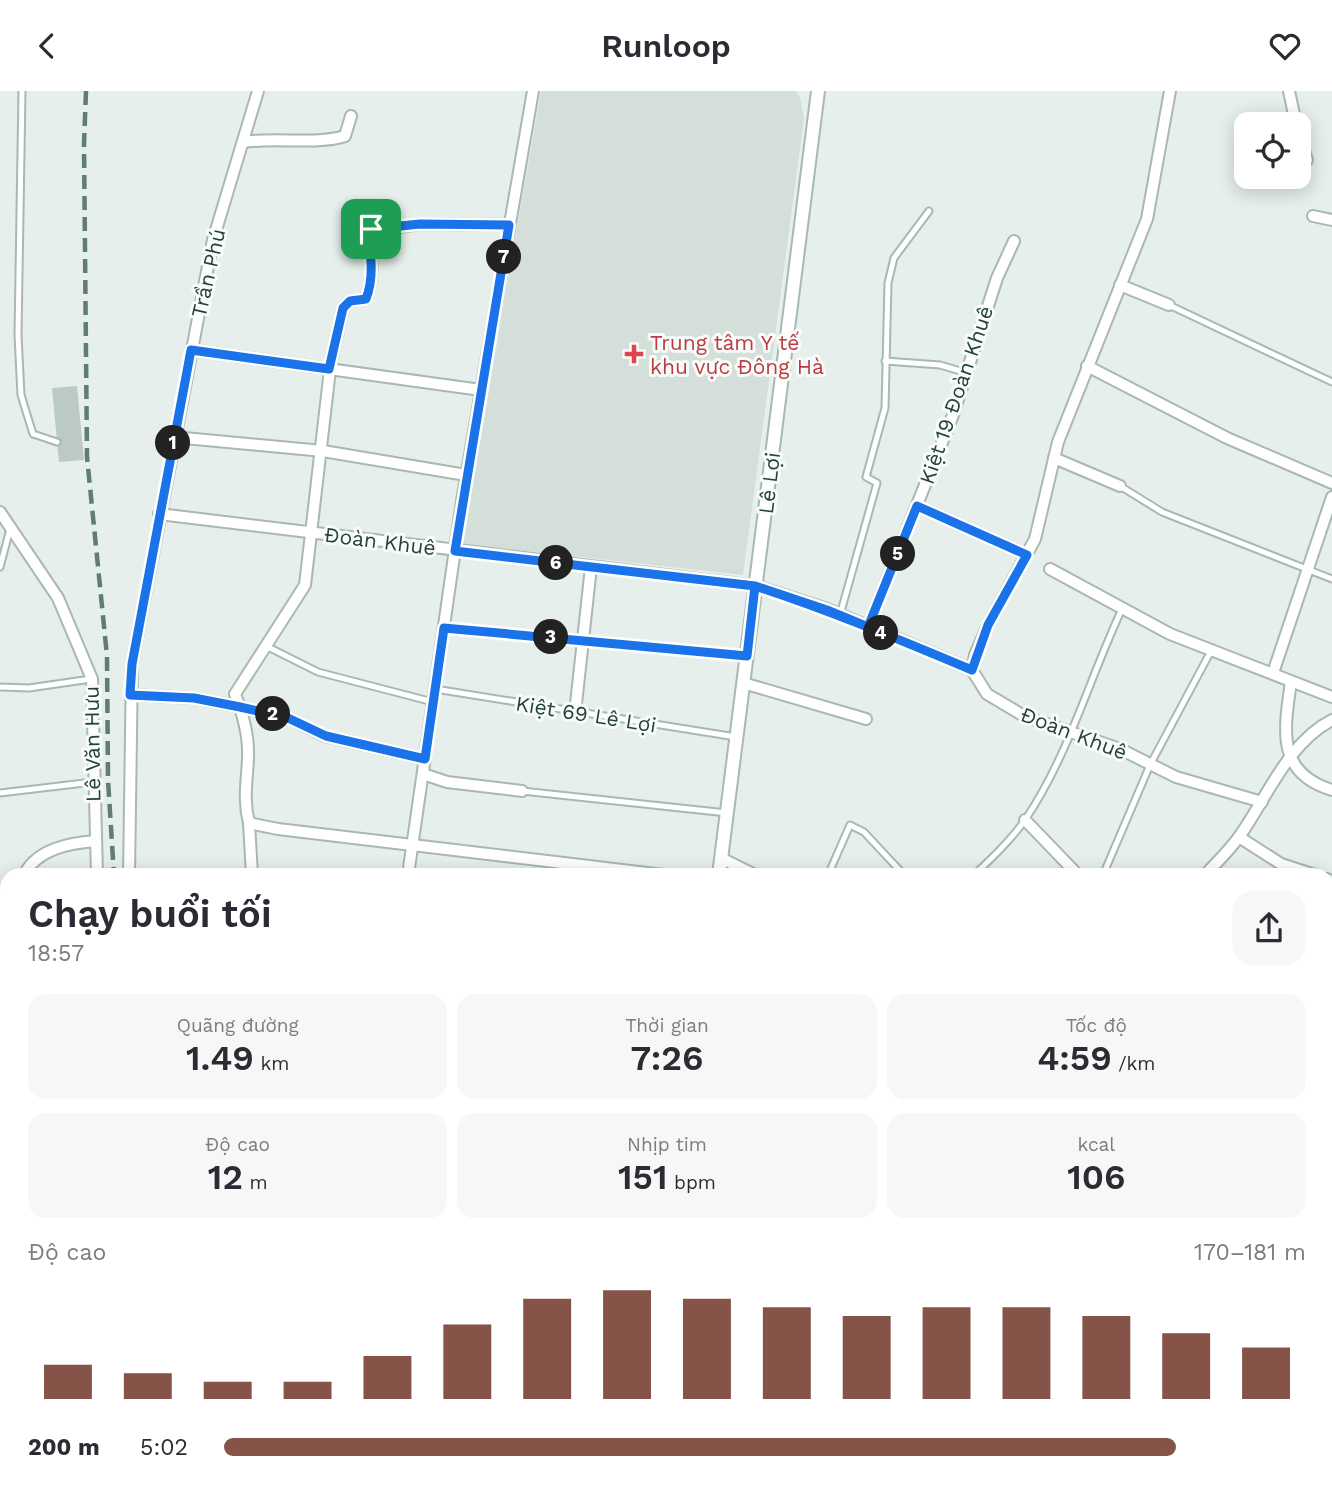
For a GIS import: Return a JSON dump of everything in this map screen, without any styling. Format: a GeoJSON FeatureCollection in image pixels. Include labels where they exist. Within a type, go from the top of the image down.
{"type":"FeatureCollection","features":[{"type":"Feature","properties":{"kind":"street","name":"Trần Phú"},"geometry":{"type":"LineString","coordinates":[[129,868],[130,695],[159,514],[213,240],[258,91]]}},
{"type":"Feature","properties":{"kind":"street"},"geometry":{"type":"LineString","coordinates":[[409,868],[466,475],[533,91]]}},
{"type":"Feature","properties":{"kind":"street","name":"Lê Lợi"},"geometry":{"type":"LineString","coordinates":[[720,868],[818,91]]}},
{"type":"Feature","properties":{"kind":"street"},"geometry":{"type":"LineString","coordinates":[[972,670],[988,625],[1027,555],[1042,516],[1054,459],[1153,194],[1170,91]]}},
{"type":"Feature","properties":{"kind":"street"},"geometry":{"type":"LineString","coordinates":[[1289,91],[1293,112]]}},
{"type":"Feature","properties":{"kind":"street"},"geometry":{"type":"LineString","coordinates":[[243,142],[274,139],[333,140],[345,136],[351,116]]}},
{"type":"Feature","properties":{"kind":"street"},"geometry":{"type":"LineString","coordinates":[[1313,216],[1332,220]]}},
{"type":"Feature","properties":{"kind":"street"},"geometry":{"type":"LineString","coordinates":[[252,868],[249,823],[243,804],[248,755],[240,707],[235,694],[305,585],[323,451],[329,369],[343,308],[350,301],[366,299],[369,292],[371,247],[365,232],[420,224],[509,225]]}},
{"type":"Feature","properties":{"kind":"street","name":"Kiệt 19 Đoàn Khuê"},"geometry":{"type":"LineString","coordinates":[[868,627],[917,506],[967,373],[997,278],[1014,241]]}},
{"type":"Feature","properties":{"kind":"street"},"geometry":{"type":"LineString","coordinates":[[1120,285],[1169,305]]}},
{"type":"Feature","properties":{"kind":"street"},"geometry":{"type":"LineString","coordinates":[[191,350],[481,390]]}},
{"type":"Feature","properties":{"kind":"street"},"geometry":{"type":"LineString","coordinates":[[1087,366],[1227,438],[1332,483]]}},
{"type":"Feature","properties":{"kind":"street"},"geometry":{"type":"LineString","coordinates":[[174,436],[323,451],[466,475]]}},
{"type":"Feature","properties":{"kind":"street"},"geometry":{"type":"LineString","coordinates":[[1054,459],[1119,486]]}},
{"type":"Feature","properties":{"kind":"street"},"geometry":{"type":"LineString","coordinates":[[1273,673],[1332,497]]}},
{"type":"Feature","properties":{"kind":"street"},"geometry":{"type":"LineString","coordinates":[[917,506],[1027,555]]}},
{"type":"Feature","properties":{"kind":"street","name":"Lê Văn Hưu"},"geometry":{"type":"LineString","coordinates":[[0,512],[58,597],[92,679],[95,714],[93,782],[97,868]]}},
{"type":"Feature","properties":{"kind":"street","name":"Đoàn Khuê"},"geometry":{"type":"LineString","coordinates":[[159,514],[755,586],[840,615],[972,670],[987,694],[1024,716],[1120,750],[1176,777],[1262,802]]}},
{"type":"Feature","properties":{"kind":"street"},"geometry":{"type":"LineString","coordinates":[[575,713],[591,567]]}},
{"type":"Feature","properties":{"kind":"street"},"geometry":{"type":"LineString","coordinates":[[1050,569],[1170,634],[1332,697]]}},
{"type":"Feature","properties":{"kind":"street"},"geometry":{"type":"LineString","coordinates":[[1290,682],[1286,728],[1289,758],[1311,783],[1332,790]]}},
{"type":"Feature","properties":{"kind":"street"},"geometry":{"type":"LineString","coordinates":[[743,683],[866,719]]}},
{"type":"Feature","properties":{"kind":"street"},"geometry":{"type":"LineString","coordinates":[[130,695],[194,698],[240,707],[288,718],[326,736],[425,759]]}},
{"type":"Feature","properties":{"kind":"street"},"geometry":{"type":"LineString","coordinates":[[1211,868],[1239,837],[1289,758],[1319,726],[1332,720]]}},
{"type":"Feature","properties":{"kind":"street"},"geometry":{"type":"LineString","coordinates":[[423,774],[447,782],[522,790]]}},
{"type":"Feature","properties":{"kind":"street"},"geometry":{"type":"LineString","coordinates":[[1025,820],[1071,868]]}},
{"type":"Feature","properties":{"kind":"street"},"geometry":{"type":"LineString","coordinates":[[249,823],[607,868]]}},
{"type":"Feature","properties":{"kind":"street"},"geometry":{"type":"LineString","coordinates":[[1239,837],[1281,864],[1293,868]]}},
{"type":"Feature","properties":{"kind":"street"},"geometry":{"type":"LineString","coordinates":[[28,868],[46,853],[74,842],[96,841]]}},
{"type":"Feature","properties":{"kind":"street"},"geometry":{"type":"LineString","coordinates":[[721,858],[741,868]]}},
{"type":"Feature","properties":{"kind":"lane"},"geometry":{"type":"LineString","coordinates":[[22,91],[18,321],[21,395],[33,434],[57,442]]}},
{"type":"Feature","properties":{"kind":"lane"},"geometry":{"type":"LineString","coordinates":[[840,615],[877,483],[866,477],[885,408],[888,283],[894,258],[929,211]]}},
{"type":"Feature","properties":{"kind":"lane"},"geometry":{"type":"LineString","coordinates":[[1169,305],[1332,382]]}},
{"type":"Feature","properties":{"kind":"lane"},"geometry":{"type":"LineString","coordinates":[[885,361],[940,365],[967,373]]}},
{"type":"Feature","properties":{"kind":"lane"},"geometry":{"type":"LineString","coordinates":[[1119,486],[1162,512],[1332,579]]}},
{"type":"Feature","properties":{"kind":"lane"},"geometry":{"type":"LineString","coordinates":[[0,567],[11,526]]}},
{"type":"Feature","properties":{"kind":"lane"},"geometry":{"type":"LineString","coordinates":[[980,868],[1025,820],[1072,733],[1098,660],[1122,609]]}},
{"type":"Feature","properties":{"kind":"lane"},"geometry":{"type":"LineString","coordinates":[[444,628],[747,656]]}},
{"type":"Feature","properties":{"kind":"lane"},"geometry":{"type":"LineString","coordinates":[[266,646],[318,672],[433,702]]}},
{"type":"Feature","properties":{"kind":"lane"},"geometry":{"type":"LineString","coordinates":[[1106,868],[1150,765],[1212,649]]}},
{"type":"Feature","properties":{"kind":"lane"},"geometry":{"type":"LineString","coordinates":[[0,687],[29,688],[92,679]]}},
{"type":"Feature","properties":{"kind":"lane","name":"Kiệt 69 Lê Lợi"},"geometry":{"type":"LineString","coordinates":[[435,689],[736,737]]}},
{"type":"Feature","properties":{"kind":"lane"},"geometry":{"type":"LineString","coordinates":[[0,793],[93,782]]}},
{"type":"Feature","properties":{"kind":"lane"},"geometry":{"type":"LineString","coordinates":[[522,790],[727,813]]}},
{"type":"Feature","properties":{"kind":"lane"},"geometry":{"type":"LineString","coordinates":[[831,868],[850,825],[864,832],[897,868]]}},
{"type":"Feature","properties":{"kind":"shaded area","name":"Trung tâm Y tế khu vực Đông Hà"},"geometry":{"type":"Polygon","coordinates":[[[541,91],[796,91],[800,97],[804,119],[743,575],[462,544],[541,91]]]}},
{"type":"Feature","properties":{"kind":"building"},"geometry":{"type":"Polygon","coordinates":[[[77,386],[84,460],[59,462],[52,388],[77,386]]]}},
{"type":"Feature","properties":{"kind":"railway"},"geometry":{"type":"LineString","coordinates":[[86,91],[84,144],[87,457],[107,656],[108,780],[114,868]]}},
{"type":"Feature","properties":{"kind":"place","name":"Trung tâm Y tế khu vực Đông Hà"},"geometry":{"type":"Point","coordinates":[634,354]}},
{"type":"Feature","properties":{"kind":"route"},"geometry":{"type":"LineString","coordinates":[[371,229],[365,232],[371,247],[369,292],[366,299],[350,301],[343,308],[329,369],[191,350],[132,664],[130,695],[194,698],[240,707],[288,718],[326,736],[425,759],[444,628],[747,656],[755,586],[827,610],[893,638],[972,670],[975,655],[988,625],[1027,555],[988,535],[917,506],[868,627],[827,610],[755,586],[455,551],[509,225],[420,224],[371,229]]}}]}
